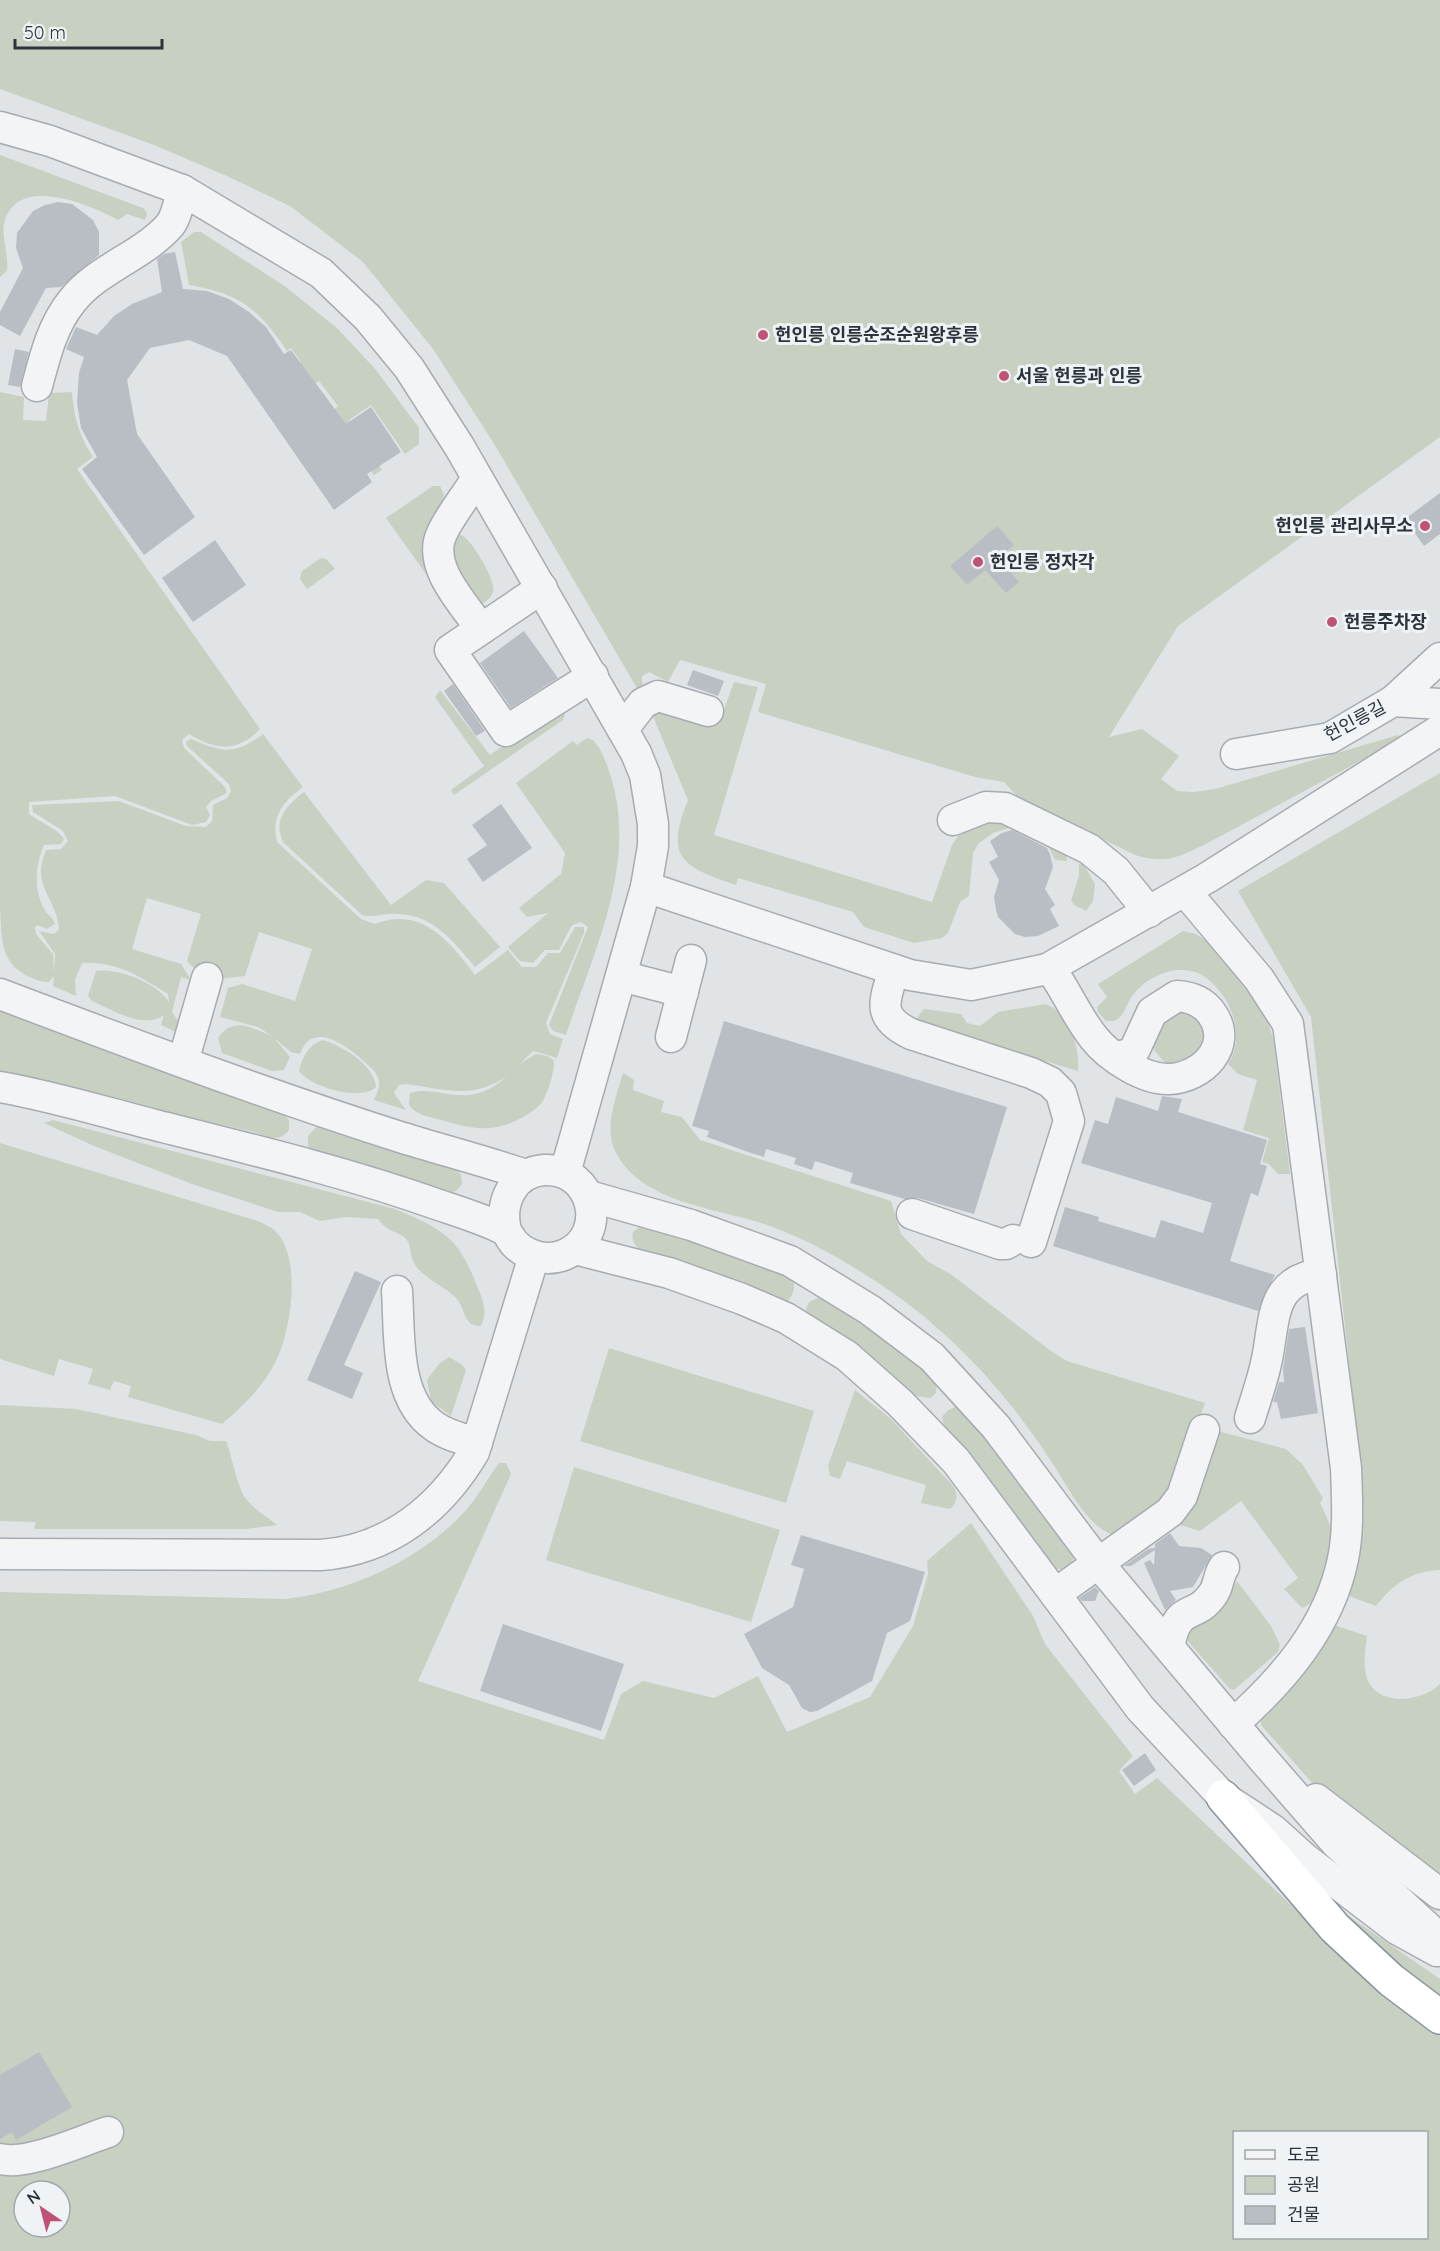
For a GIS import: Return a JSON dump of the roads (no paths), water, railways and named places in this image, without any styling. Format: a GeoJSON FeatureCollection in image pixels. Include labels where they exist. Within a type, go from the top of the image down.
{"type":"FeatureCollection","features":[{"type":"Feature","properties":{"kind":"highway"},"geometry":{"type":"LineString","coordinates":[[1223,1797],[1335,1928],[1391,1980],[1440,2017]]}},
{"type":"Feature","properties":{"kind":"street"},"geometry":{"type":"LineString","coordinates":[[0,127],[50,141],[182,190],[321,273],[368,318],[409,368],[477,478],[623,729],[645,775],[649,793],[653,846],[646,887],[565,1173]]}},
{"type":"Feature","properties":{"kind":"street"},"geometry":{"type":"LineString","coordinates":[[37,386],[50,339],[73,300],[94,280],[171,224],[182,190]]}},
{"type":"Feature","properties":{"kind":"street"},"geometry":{"type":"LineString","coordinates":[[477,478],[441,534],[438,546],[442,570],[481,629]]}},
{"type":"Feature","properties":{"kind":"street"},"geometry":{"type":"LineString","coordinates":[[542,588],[450,650],[506,731],[593,676]]}},
{"type":"Feature","properties":{"kind":"street"},"geometry":{"type":"LineString","coordinates":[[1393,701],[1440,658]]}},
{"type":"Feature","properties":{"kind":"street"},"geometry":{"type":"LineString","coordinates":[[623,729],[644,703],[658,696],[708,711]]}},
{"type":"Feature","properties":{"kind":"street","name":"헌인릉길"},"geometry":{"type":"LineString","coordinates":[[1236,754],[1330,738],[1393,701],[1440,704]]}},
{"type":"Feature","properties":{"kind":"street"},"geometry":{"type":"LineString","coordinates":[[646,887],[894,970],[971,985],[1050,968],[1185,891],[1440,730]]}},
{"type":"Feature","properties":{"kind":"street"},"geometry":{"type":"LineString","coordinates":[[953,819],[986,807],[1005,808],[1089,849],[1116,871],[1149,912]]}},
{"type":"Feature","properties":{"kind":"street"},"geometry":{"type":"LineString","coordinates":[[1185,891],[1259,979],[1286,1018],[1346,1468],[1347,1514],[1343,1560],[1327,1603],[1305,1647],[1276,1684],[1233,1724]]}},
{"type":"Feature","properties":{"kind":"street"},"geometry":{"type":"LineString","coordinates":[[671,1037],[691,960]]}},
{"type":"Feature","properties":{"kind":"street"},"geometry":{"type":"LineString","coordinates":[[1050,968],[1095,1039],[1116,1057]]}},
{"type":"Feature","properties":{"kind":"street"},"geometry":{"type":"LineString","coordinates":[[894,970],[884,1005],[888,1017],[897,1027],[911,1034],[1043,1078],[1061,1093],[1062,1104],[1055,1111],[1019,1239],[1000,1244],[912,1214]]}},
{"type":"Feature","properties":{"kind":"street"},"geometry":{"type":"LineString","coordinates":[[621,976],[683,993]]}},
{"type":"Feature","properties":{"kind":"street"},"geometry":{"type":"LineString","coordinates":[[183,1062],[207,978]]}},
{"type":"Feature","properties":{"kind":"street"},"geometry":{"type":"LineString","coordinates":[[0,994],[183,1062],[401,1137],[526,1175]]}},
{"type":"Feature","properties":{"kind":"street"},"geometry":{"type":"LineString","coordinates":[[0,1087],[305,1162],[412,1195],[506,1230]]}},
{"type":"Feature","properties":{"kind":"street"},"geometry":{"type":"LineString","coordinates":[[540,1170],[565,1173],[581,1184],[589,1196],[592,1210],[591,1225],[585,1238],[575,1249],[555,1257],[534,1256],[520,1249],[506,1230],[503,1211],[507,1197],[515,1184],[526,1175],[540,1170]]}},
{"type":"Feature","properties":{"kind":"street"},"geometry":{"type":"LineString","coordinates":[[589,1196],[691,1225],[790,1262],[870,1310],[932,1358],[996,1427],[1098,1563],[1270,1768],[1336,1843],[1440,1939]]}},
{"type":"Feature","properties":{"kind":"street"},"geometry":{"type":"LineString","coordinates":[[575,1249],[669,1273],[742,1299],[786,1318],[847,1356],[900,1403],[956,1461],[1140,1708],[1223,1797],[1274,1830],[1397,1929],[1440,1953]]}},
{"type":"Feature","properties":{"kind":"street"},"geometry":{"type":"LineString","coordinates":[[0,1554],[266,1556],[333,1554],[362,1549],[390,1537],[426,1512],[460,1476],[477,1443],[534,1256]]}},
{"type":"Feature","properties":{"kind":"street"},"geometry":{"type":"LineString","coordinates":[[1250,1418],[1267,1361],[1276,1305],[1286,1288],[1301,1278],[1320,1274]]}},
{"type":"Feature","properties":{"kind":"street"},"geometry":{"type":"LineString","coordinates":[[397,1291],[403,1372],[419,1410],[434,1426],[454,1437],[477,1443]]}},
{"type":"Feature","properties":{"kind":"street"},"geometry":{"type":"LineString","coordinates":[[1055,1594],[1170,1512],[1177,1503],[1204,1430]]}},
{"type":"Feature","properties":{"kind":"street"},"geometry":{"type":"LineString","coordinates":[[1169,1647],[1172,1632],[1180,1616],[1208,1600],[1214,1593],[1224,1567]]}},
{"type":"Feature","properties":{"kind":"street"},"geometry":{"type":"LineString","coordinates":[[1270,1768],[1314,1797],[1440,1894]]}},
{"type":"Feature","properties":{"kind":"street"},"geometry":{"type":"LineString","coordinates":[[0,2159],[8,2161],[24,2159],[108,2132]]}},
{"type":"Feature","properties":{"kind":"place","name":"헌인릉 인릉순조순원왕후릉"},"geometry":{"type":"Point","coordinates":[763,335]}},
{"type":"Feature","properties":{"kind":"place","name":"서울 헌릉과 인릉"},"geometry":{"type":"Point","coordinates":[1004,376]}},
{"type":"Feature","properties":{"kind":"place","name":"헌인릉 관리사무소"},"geometry":{"type":"Point","coordinates":[1425,526]}},
{"type":"Feature","properties":{"kind":"place","name":"헌인릉 정자각"},"geometry":{"type":"Point","coordinates":[978,562]}},
{"type":"Feature","properties":{"kind":"place","name":"헌릉주차장"},"geometry":{"type":"Point","coordinates":[1332,622]}}]}
